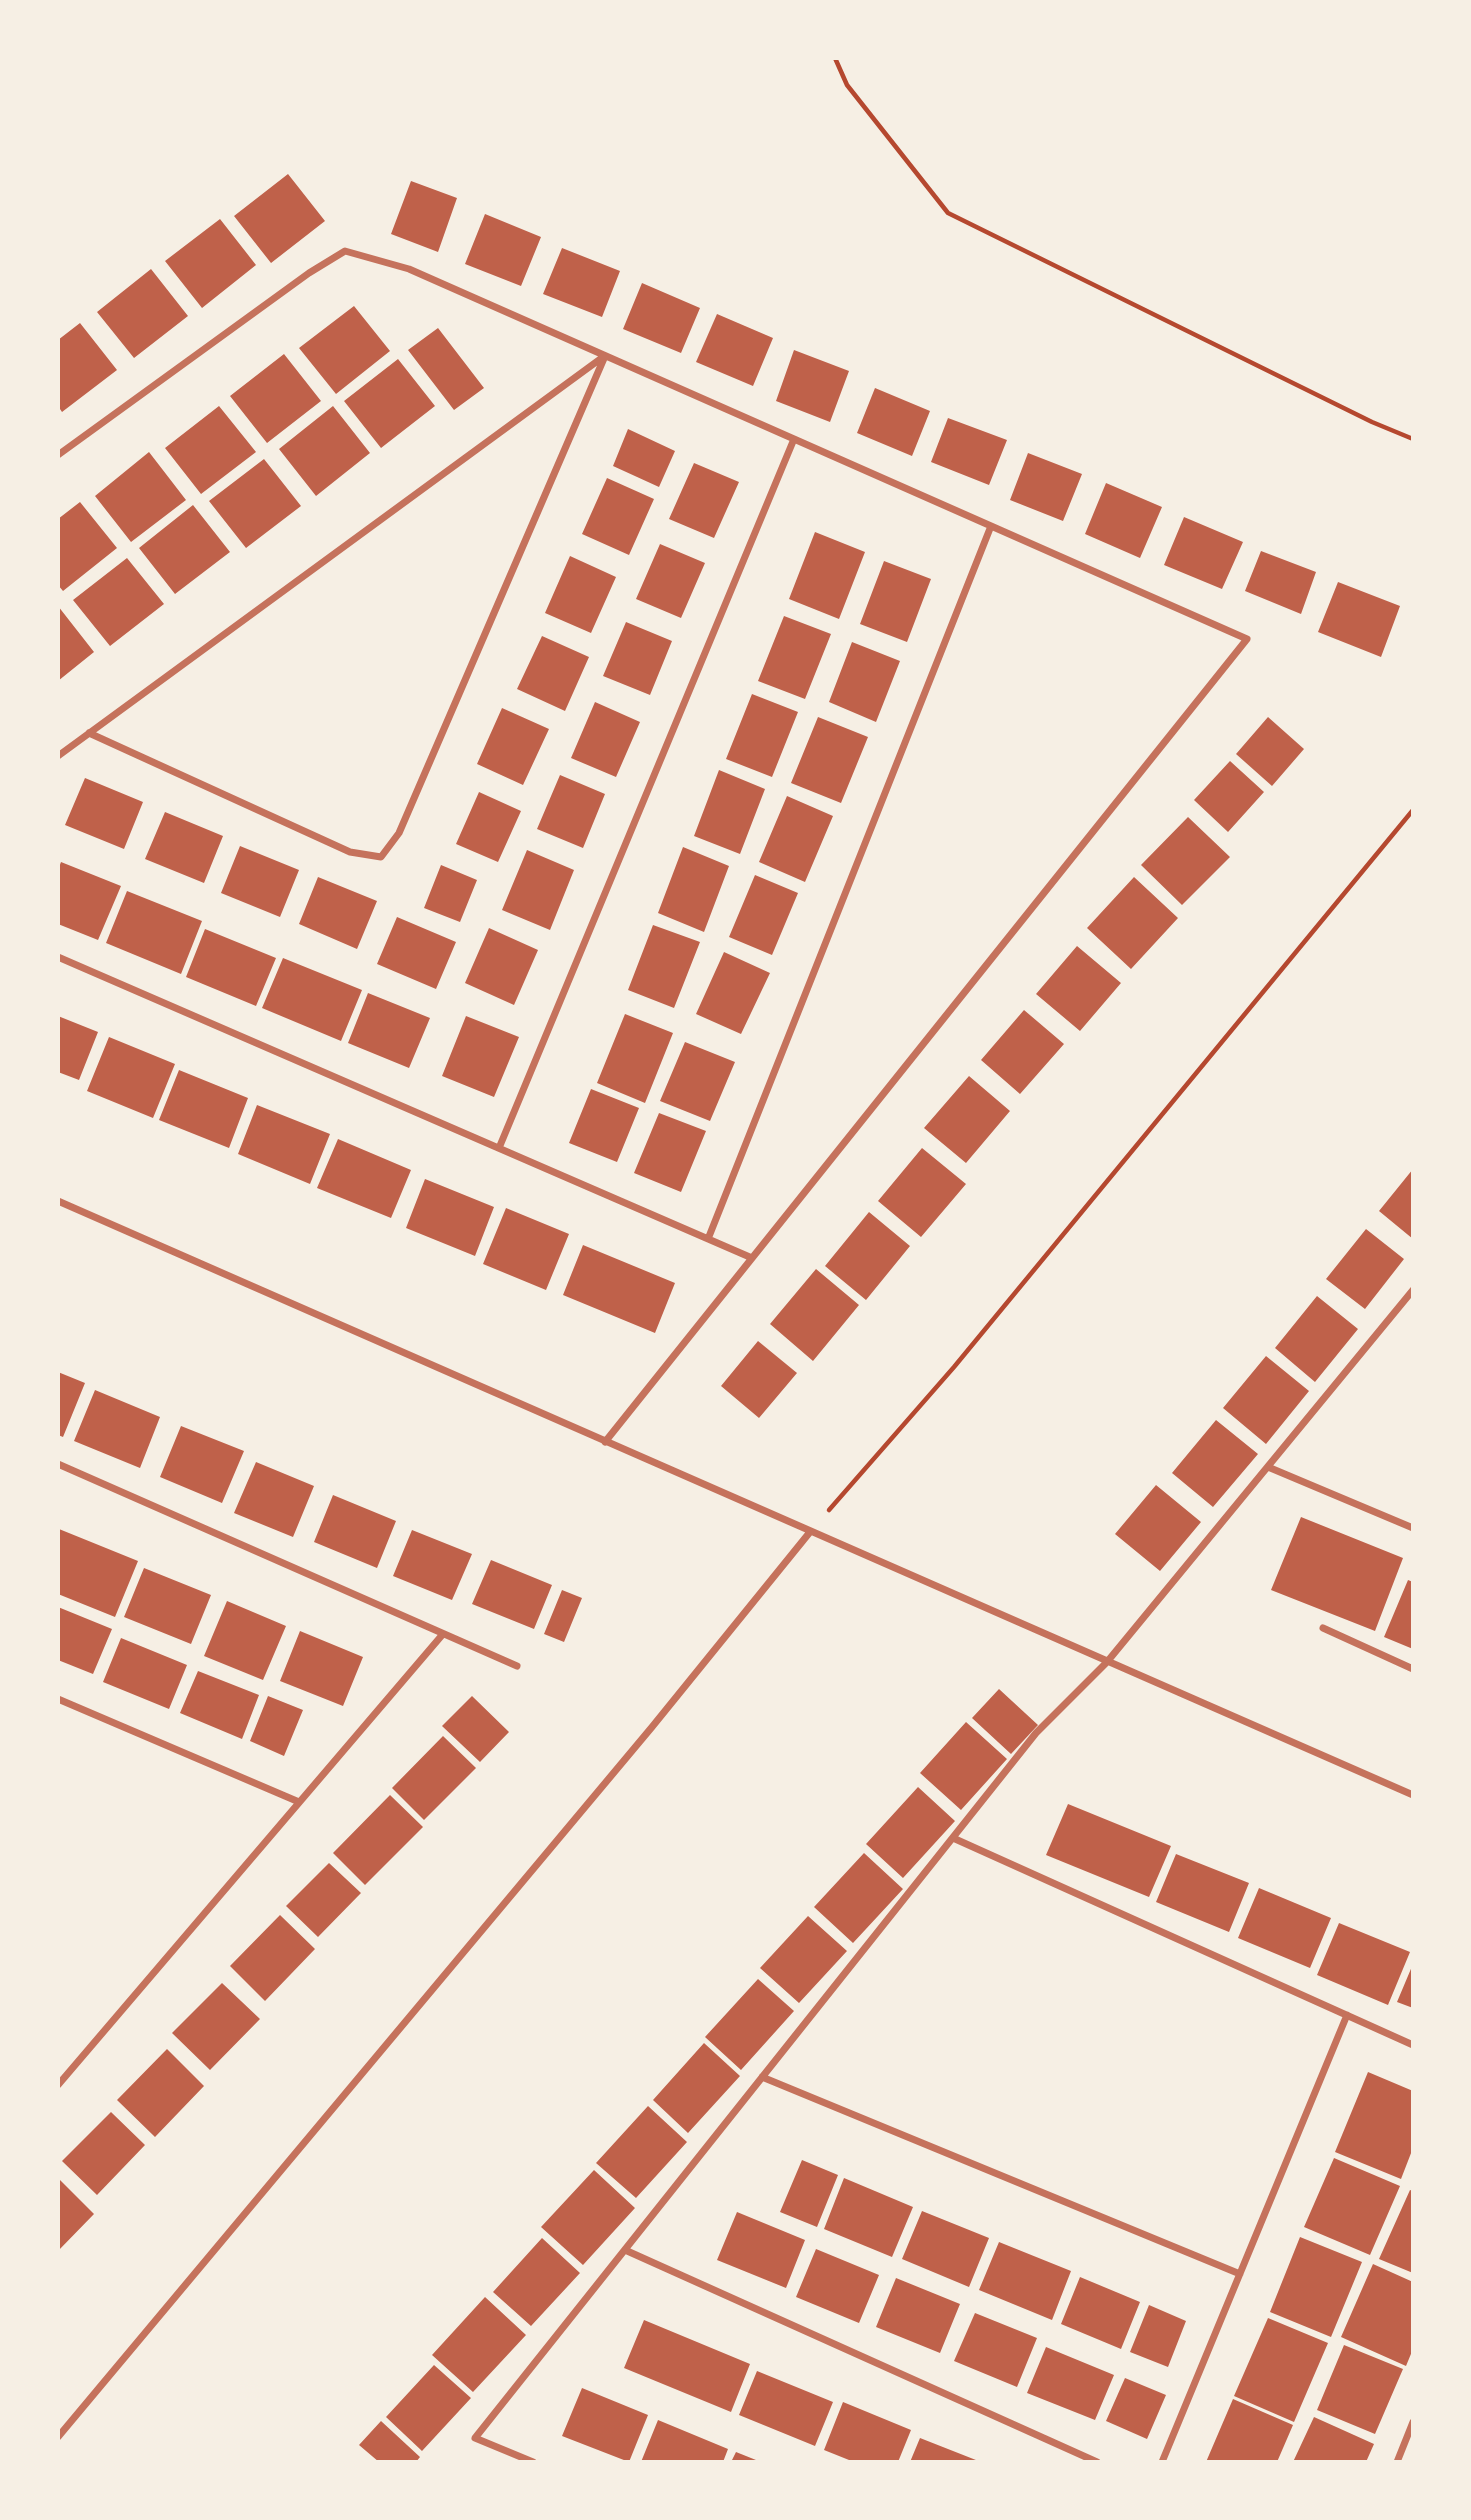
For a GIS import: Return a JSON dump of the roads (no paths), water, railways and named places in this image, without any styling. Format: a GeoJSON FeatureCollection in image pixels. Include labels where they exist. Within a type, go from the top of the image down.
{"type":"FeatureCollection","features":[{"type":"Feature","properties":{"kind":"street"},"geometry":{"type":"LineString","coordinates":[[58,455],[309,273],[345,251],[409,269],[1247,639],[606,1442]]}},
{"type":"Feature","properties":{"kind":"street"},"geometry":{"type":"LineString","coordinates":[[58,756],[605,356]]}},
{"type":"Feature","properties":{"kind":"street"},"geometry":{"type":"LineString","coordinates":[[89,733],[350,852],[381,857],[399,833],[605,356]]}},
{"type":"Feature","properties":{"kind":"street"},"geometry":{"type":"LineString","coordinates":[[499,1148],[794,439]]}},
{"type":"Feature","properties":{"kind":"street"},"geometry":{"type":"LineString","coordinates":[[708,1239],[991,526]]}},
{"type":"Feature","properties":{"kind":"street"},"geometry":{"type":"LineString","coordinates":[[58,957],[752,1258]]}},
{"type":"Feature","properties":{"kind":"street"},"geometry":{"type":"LineString","coordinates":[[58,1201],[1413,1795]]}},
{"type":"Feature","properties":{"kind":"street"},"geometry":{"type":"LineString","coordinates":[[533,2462],[475,2438],[1037,1733],[1107,1662],[1413,1290]]}},
{"type":"Feature","properties":{"kind":"street"},"geometry":{"type":"LineString","coordinates":[[58,1464],[517,1666]]}},
{"type":"Feature","properties":{"kind":"street"},"geometry":{"type":"LineString","coordinates":[[1268,1467],[1413,1528]]}},
{"type":"Feature","properties":{"kind":"street"},"geometry":{"type":"LineString","coordinates":[[58,2438],[643,1738],[810,1532]]}},
{"type":"Feature","properties":{"kind":"street"},"geometry":{"type":"LineString","coordinates":[[1323,1628],[1413,1669]]}},
{"type":"Feature","properties":{"kind":"street"},"geometry":{"type":"LineString","coordinates":[[58,2085],[443,1634]]}},
{"type":"Feature","properties":{"kind":"street"},"geometry":{"type":"LineString","coordinates":[[58,1699],[299,1802]]}},
{"type":"Feature","properties":{"kind":"street"},"geometry":{"type":"LineString","coordinates":[[953,1838],[1413,2045]]}},
{"type":"Feature","properties":{"kind":"street"},"geometry":{"type":"LineString","coordinates":[[1162,2462],[1347,2015]]}},
{"type":"Feature","properties":{"kind":"street"},"geometry":{"type":"LineString","coordinates":[[762,2077],[1240,2274]]}},
{"type":"Feature","properties":{"kind":"street"},"geometry":{"type":"LineString","coordinates":[[625,2250],[1097,2462]]}},
{"type":"Feature","properties":{"kind":"street"},"geometry":{"type":"LineString","coordinates":[[1397,2462],[1413,2422]]}}]}
